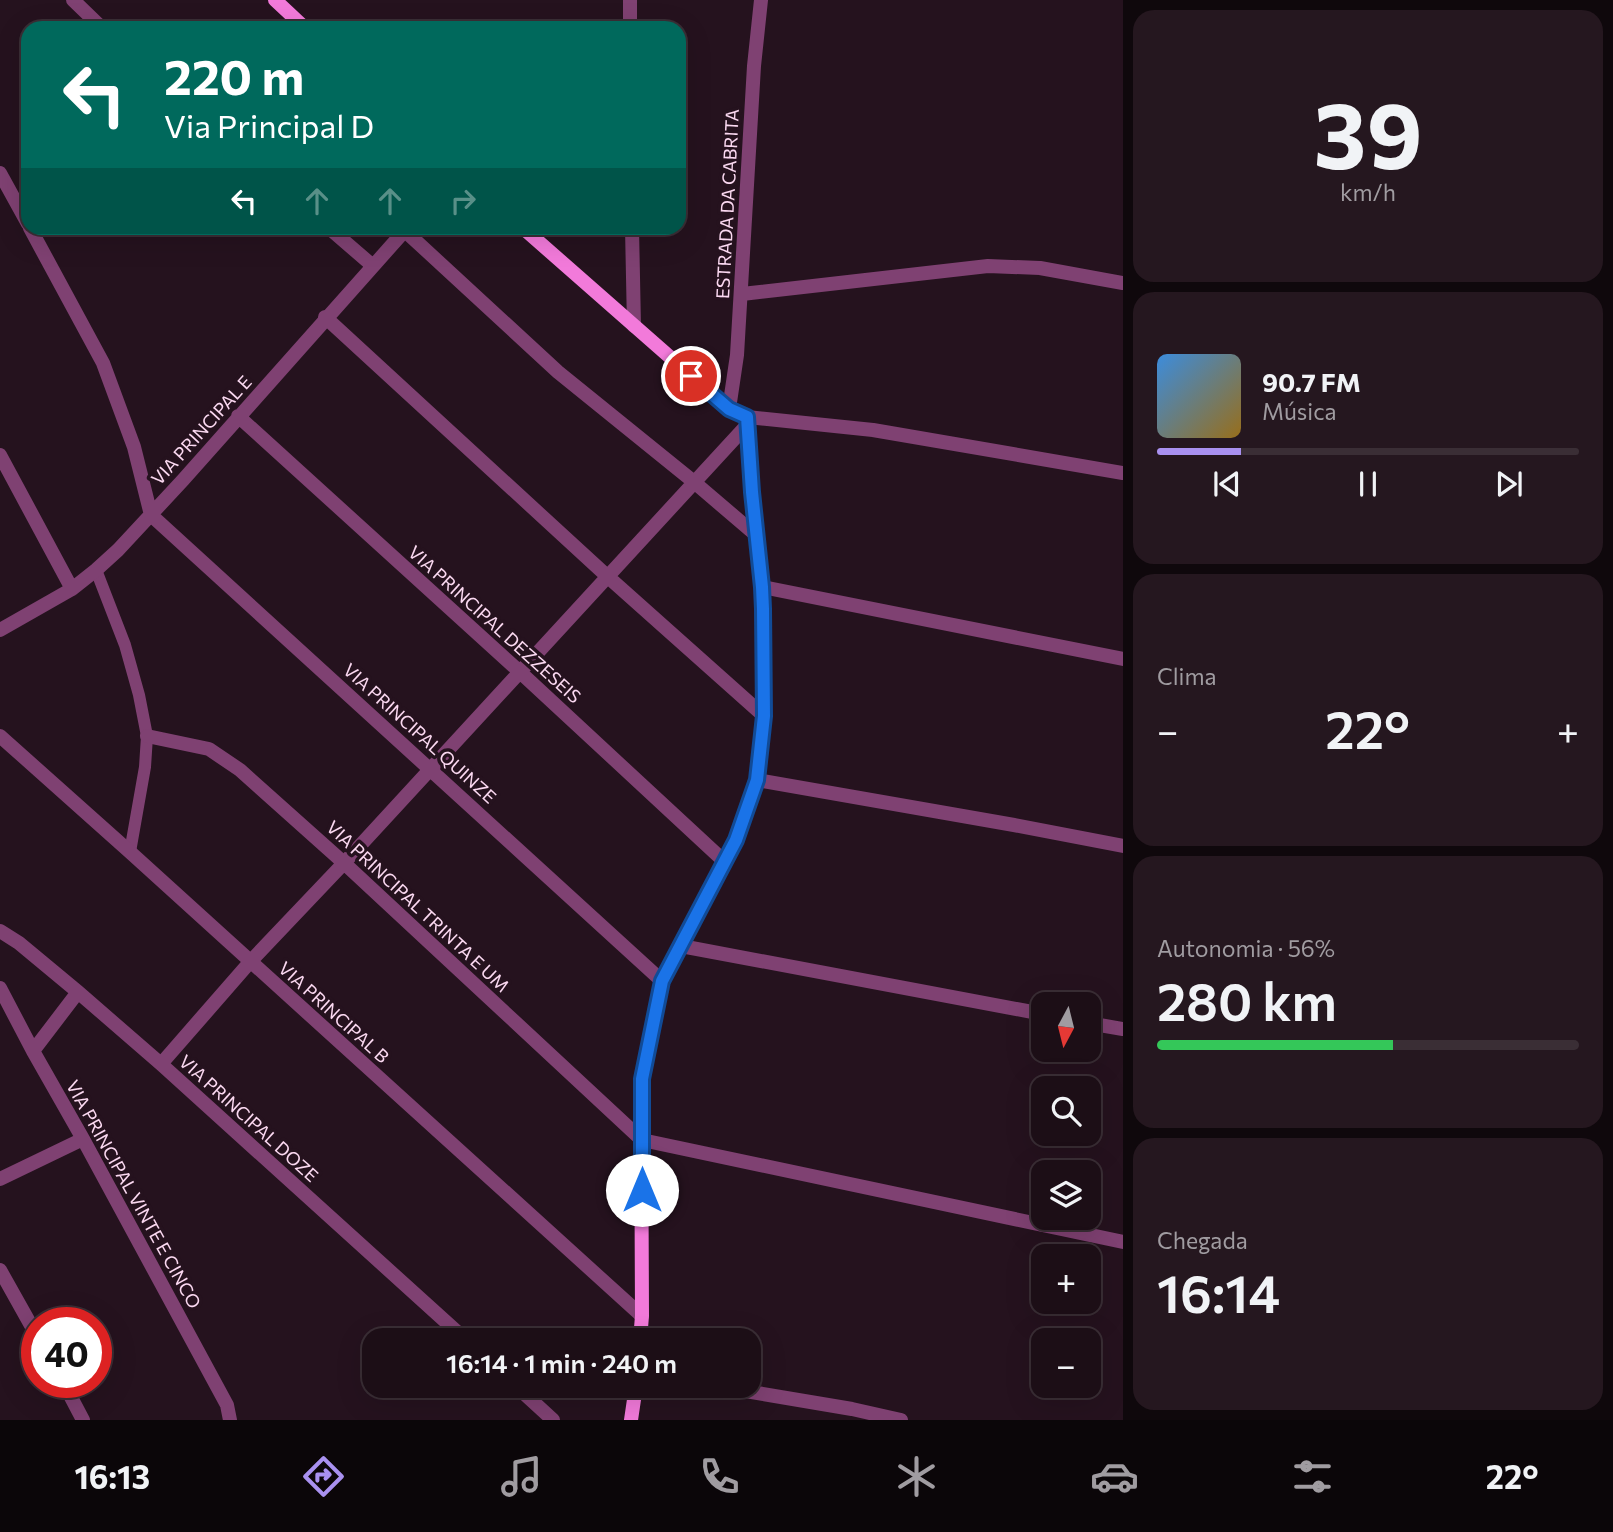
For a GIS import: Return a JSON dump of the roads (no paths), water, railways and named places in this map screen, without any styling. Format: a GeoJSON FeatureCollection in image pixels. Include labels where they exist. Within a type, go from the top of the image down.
{"type":"FeatureCollection","features":[{"type":"Feature","properties":{"kind":"street"},"geometry":{"type":"LineString","coordinates":[[73,0],[95,21]]}},
{"type":"Feature","properties":{"kind":"street"},"geometry":{"type":"LineString","coordinates":[[275,0],[298,21]]}},
{"type":"Feature","properties":{"kind":"street"},"geometry":{"type":"LineString","coordinates":[[630,21],[631,0]]}},
{"type":"Feature","properties":{"kind":"street","name":"ESTRADA DA CABRITA"},"geometry":{"type":"LineString","coordinates":[[729,409],[737,355],[754,66],[761,0]]}},
{"type":"Feature","properties":{"kind":"street"},"geometry":{"type":"LineString","coordinates":[[0,173],[21,211]]}},
{"type":"Feature","properties":{"kind":"street"},"geometry":{"type":"LineString","coordinates":[[34,235],[103,363],[134,447],[151,515]]}},
{"type":"Feature","properties":{"kind":"street"},"geometry":{"type":"LineString","coordinates":[[337,235],[373,266]]}},
{"type":"Feature","properties":{"kind":"street","name":"VIA PRINCIPAL E"},"geometry":{"type":"LineString","coordinates":[[0,630],[72,589],[96,570],[151,515],[400,235]]}},
{"type":"Feature","properties":{"kind":"street"},"geometry":{"type":"LineString","coordinates":[[411,235],[558,372],[756,535]]}},
{"type":"Feature","properties":{"kind":"street"},"geometry":{"type":"LineString","coordinates":[[531,235],[729,409],[748,421],[873,430],[1123,473]]}},
{"type":"Feature","properties":{"kind":"street"},"geometry":{"type":"LineString","coordinates":[[632,235],[634,326]]}},
{"type":"Feature","properties":{"kind":"street"},"geometry":{"type":"LineString","coordinates":[[741,293],[988,266],[1040,268],[1123,283]]}},
{"type":"Feature","properties":{"kind":"street"},"geometry":{"type":"LineString","coordinates":[[326,317],[607,576],[764,716]]}},
{"type":"Feature","properties":{"kind":"street","name":"VIA PRINCIPAL DEZZESEIS"},"geometry":{"type":"LineString","coordinates":[[238,416],[725,862]]}},
{"type":"Feature","properties":{"kind":"street"},"geometry":{"type":"LineString","coordinates":[[161,1064],[250,962],[520,672],[748,421]]}},
{"type":"Feature","properties":{"kind":"street"},"geometry":{"type":"LineString","coordinates":[[641,1328],[642,1079],[662,981],[736,840],[757,780],[764,716],[762,587],[748,421]]}},
{"type":"Feature","properties":{"kind":"street"},"geometry":{"type":"LineString","coordinates":[[0,455],[72,589]]}},
{"type":"Feature","properties":{"kind":"street","name":"VIA PRINCIPAL QUINZE"},"geometry":{"type":"LineString","coordinates":[[151,515],[662,981]]}},
{"type":"Feature","properties":{"kind":"street"},"geometry":{"type":"LineString","coordinates":[[762,587],[1123,659]]}},
{"type":"Feature","properties":{"kind":"street","name":"VIA PRINCIPAL TRINTA E UM"},"geometry":{"type":"LineString","coordinates":[[147,736],[209,749],[240,770],[642,1140]]}},
{"type":"Feature","properties":{"kind":"street","name":"VIA PRINCIPAL B"},"geometry":{"type":"LineString","coordinates":[[1,738],[642,1316]]}},
{"type":"Feature","properties":{"kind":"street"},"geometry":{"type":"LineString","coordinates":[[757,780],[1014,824],[1123,846]]}},
{"type":"Feature","properties":{"kind":"street","name":"VIA PRINCIPAL DOZE"},"geometry":{"type":"LineString","coordinates":[[0,931],[19,943],[161,1064],[453,1328]]}},
{"type":"Feature","properties":{"kind":"street"},"geometry":{"type":"LineString","coordinates":[[681,946],[1031,1012]]}},
{"type":"Feature","properties":{"kind":"street","name":"VIA PRINCIPAL VINTE E CINCO"},"geometry":{"type":"LineString","coordinates":[[0,988],[227,1405],[230,1420]]}},
{"type":"Feature","properties":{"kind":"street"},"geometry":{"type":"LineString","coordinates":[[33,1051],[78,992]]}},
{"type":"Feature","properties":{"kind":"street"},"geometry":{"type":"LineString","coordinates":[[1101,1025],[1123,1029]]}},
{"type":"Feature","properties":{"kind":"street"},"geometry":{"type":"LineString","coordinates":[[0,1179],[83,1139]]}},
{"type":"Feature","properties":{"kind":"street"},"geometry":{"type":"LineString","coordinates":[[642,1140],[1123,1242]]}},
{"type":"Feature","properties":{"kind":"street"},"geometry":{"type":"LineString","coordinates":[[0,1270],[21,1307]]}},
{"type":"Feature","properties":{"kind":"street"},"geometry":{"type":"LineString","coordinates":[[761,1394],[901,1420]]}},
{"type":"Feature","properties":{"kind":"street"},"geometry":{"type":"LineString","coordinates":[[71,1398],[83,1420]]}},
{"type":"Feature","properties":{"kind":"street"},"geometry":{"type":"LineString","coordinates":[[529,1398],[553,1420]]}},
{"type":"Feature","properties":{"kind":"street"},"geometry":{"type":"LineString","coordinates":[[631,1420],[634,1398]]}},
{"type":"Feature","properties":{"kind":"lane"},"geometry":{"type":"LineString","coordinates":[[96,570],[125,645],[147,736],[145,767],[130,852]]}}]}
